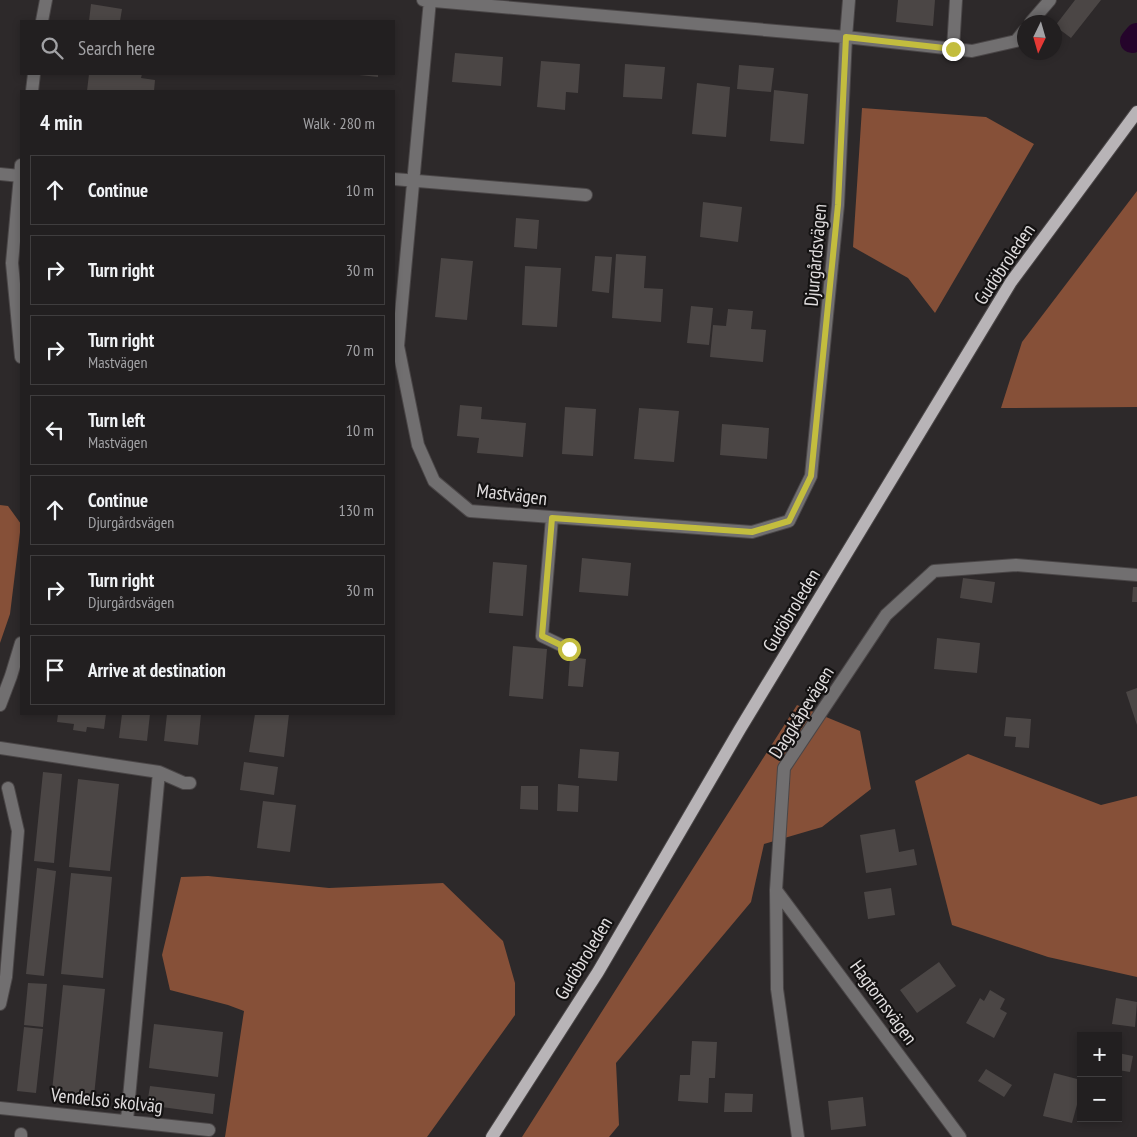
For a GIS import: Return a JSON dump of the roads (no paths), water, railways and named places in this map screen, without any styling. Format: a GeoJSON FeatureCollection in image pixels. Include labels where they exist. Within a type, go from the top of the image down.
{"type":"FeatureCollection","features":[{"type":"Feature","properties":{"kind":"main road","name":"Gudöbroleden"},"geometry":{"type":"LineString","coordinates":[[492,1137],[598,972],[746,721],[1012,282],[1137,112]]}},
{"type":"Feature","properties":{"kind":"street"},"geometry":{"type":"LineString","coordinates":[[42,20],[46,0]]}},
{"type":"Feature","properties":{"kind":"street"},"geometry":{"type":"LineString","coordinates":[[423,0],[846,37],[972,51],[1017,40]]}},
{"type":"Feature","properties":{"kind":"street","name":"Mastvägen"},"geometry":{"type":"LineString","coordinates":[[430,0],[398,346],[418,445],[434,481],[470,511],[752,532],[789,521],[811,476]]}},
{"type":"Feature","properties":{"kind":"street","name":"Djurgårdsvägen"},"geometry":{"type":"LineString","coordinates":[[811,476],[838,205],[849,0]]}},
{"type":"Feature","properties":{"kind":"street"},"geometry":{"type":"LineString","coordinates":[[953,49],[956,0]]}},
{"type":"Feature","properties":{"kind":"street"},"geometry":{"type":"LineString","coordinates":[[1038,15],[1050,0]]}},
{"type":"Feature","properties":{"kind":"street"},"geometry":{"type":"LineString","coordinates":[[32,90],[34,75]]}},
{"type":"Feature","properties":{"kind":"street"},"geometry":{"type":"LineString","coordinates":[[0,174],[20,170]]}},
{"type":"Feature","properties":{"kind":"street"},"geometry":{"type":"LineString","coordinates":[[20,180],[12,263],[20,347]]}},
{"type":"Feature","properties":{"kind":"street"},"geometry":{"type":"LineString","coordinates":[[395,180],[586,195]]}},
{"type":"Feature","properties":{"kind":"street"},"geometry":{"type":"LineString","coordinates":[[552,518],[542,636],[569,649]]}},
{"type":"Feature","properties":{"kind":"street","name":"Daggkåpevägen"},"geometry":{"type":"LineString","coordinates":[[798,1137],[777,989],[776,890],[784,768],[886,615],[934,571],[1016,565],[1137,575]]}},
{"type":"Feature","properties":{"kind":"street"},"geometry":{"type":"LineString","coordinates":[[0,705],[20,646]]}},
{"type":"Feature","properties":{"kind":"street"},"geometry":{"type":"LineString","coordinates":[[0,748],[159,772],[184,783],[190,783]]}},
{"type":"Feature","properties":{"kind":"street"},"geometry":{"type":"LineString","coordinates":[[127,1120],[159,772]]}},
{"type":"Feature","properties":{"kind":"street"},"geometry":{"type":"LineString","coordinates":[[0,1004],[6,977],[18,831],[8,788]]}},
{"type":"Feature","properties":{"kind":"street","name":"Hagtornsvägen"},"geometry":{"type":"LineString","coordinates":[[776,890],[960,1137]]}},
{"type":"Feature","properties":{"kind":"street","name":"Vendelsö skolväg"},"geometry":{"type":"LineString","coordinates":[[0,1108],[209,1130]]}},
{"type":"Feature","properties":{"kind":"waterway"},"geometry":{"type":"LineString","coordinates":[[1132,41],[1137,35]]}}]}
